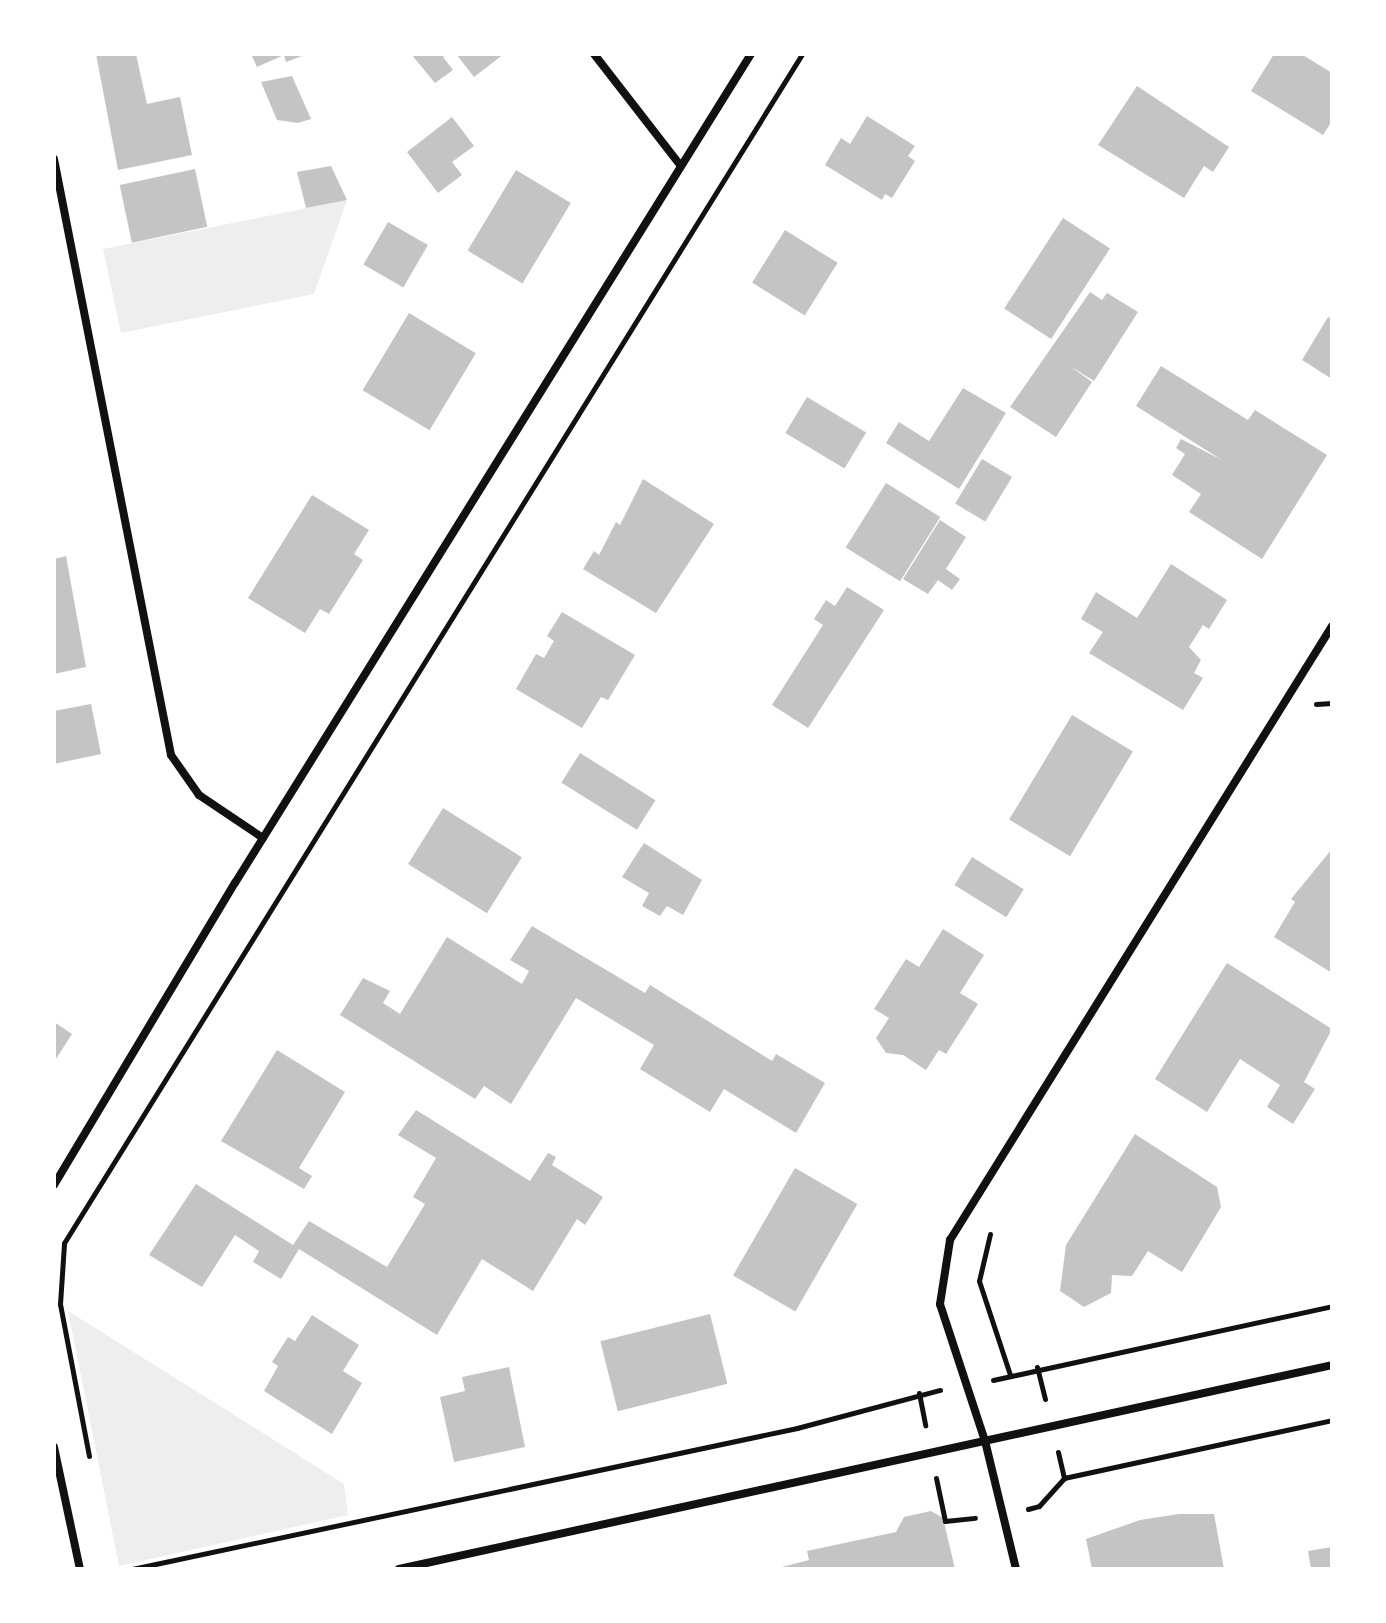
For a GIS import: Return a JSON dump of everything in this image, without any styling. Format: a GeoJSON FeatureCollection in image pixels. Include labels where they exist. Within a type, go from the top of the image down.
{"type":"FeatureCollection","features":[{"type":"Feature","properties":{"kind":"street"},"geometry":{"type":"LineString","coordinates":[[594,54],[680,165]]}},
{"type":"Feature","properties":{"kind":"street"},"geometry":{"type":"LineString","coordinates":[[54,1185],[263,838],[751,54]]}},
{"type":"Feature","properties":{"kind":"street"},"geometry":{"type":"LineString","coordinates":[[54,159],[171,755],[199,795],[263,838]]}},
{"type":"Feature","properties":{"kind":"street"},"geometry":{"type":"LineString","coordinates":[[1016,1569],[1006,1514],[940,1304],[950,1240],[1332,626]]}},
{"type":"Feature","properties":{"kind":"street"},"geometry":{"type":"LineString","coordinates":[[399,1569],[1332,1365]]}},
{"type":"Feature","properties":{"kind":"street"},"geometry":{"type":"LineString","coordinates":[[54,1447],[80,1569]]}},
{"type":"Feature","properties":{"kind":"path"},"geometry":{"type":"LineString","coordinates":[[90,1460],[60,1304],[64,1243],[802,54]]}},
{"type":"Feature","properties":{"kind":"path"},"geometry":{"type":"LineString","coordinates":[[1308,717],[1316,704],[1332,703]]}},
{"type":"Feature","properties":{"kind":"path"},"geometry":{"type":"LineString","coordinates":[[991,1232],[979,1281],[1010,1375]]}},
{"type":"Feature","properties":{"kind":"path"},"geometry":{"type":"LineString","coordinates":[[132,1569],[797,1428],[919,1393],[966,1387],[1332,1306]]}},
{"type":"Feature","properties":{"kind":"path"},"geometry":{"type":"LineString","coordinates":[[919,1393],[945,1521],[1006,1514],[1039,1506],[1064,1478],[1332,1420]]}},
{"type":"Feature","properties":{"kind":"shaded area"},"geometry":{"type":"Polygon","coordinates":[[[347,200],[314,294],[121,333],[103,249],[347,200]]]}},
{"type":"Feature","properties":{"kind":"shaded area"},"geometry":{"type":"Polygon","coordinates":[[[68,1311],[344,1484],[348,1515],[119,1566],[68,1311]]]}},
{"type":"Feature","properties":{"kind":"building"},"geometry":{"type":"Polygon","coordinates":[[[96,54],[136,54],[147,104],[180,97],[192,155],[118,170],[96,54]]]}},
{"type":"Feature","properties":{"kind":"building"},"geometry":{"type":"Polygon","coordinates":[[[251,54],[307,54],[286,62],[284,55],[257,67],[251,54]]]}},
{"type":"Feature","properties":{"kind":"building"},"geometry":{"type":"Polygon","coordinates":[[[411,54],[447,54],[443,57],[453,70],[435,83],[411,54]]]}},
{"type":"Feature","properties":{"kind":"building"},"geometry":{"type":"Polygon","coordinates":[[[456,54],[504,54],[474,77],[456,54]]]}},
{"type":"Feature","properties":{"kind":"building"},"geometry":{"type":"Polygon","coordinates":[[[1274,54],[1301,54],[1332,73],[1332,121],[1323,135],[1251,91],[1274,54]]]}},
{"type":"Feature","properties":{"kind":"building"},"geometry":{"type":"Polygon","coordinates":[[[292,76],[311,119],[298,123],[277,120],[261,82],[292,76]]]}},
{"type":"Feature","properties":{"kind":"building"},"geometry":{"type":"Polygon","coordinates":[[[1137,86],[1229,147],[1213,172],[1204,166],[1184,198],[1098,145],[1137,86]]]}},
{"type":"Feature","properties":{"kind":"building"},"geometry":{"type":"Polygon","coordinates":[[[867,116],[915,146],[908,156],[915,161],[892,198],[885,194],[882,200],[825,165],[841,138],[850,144],[867,116]]]}},
{"type":"Feature","properties":{"kind":"building"},"geometry":{"type":"Polygon","coordinates":[[[452,117],[474,146],[452,162],[462,175],[438,193],[407,152],[452,117]]]}},
{"type":"Feature","properties":{"kind":"building"},"geometry":{"type":"Polygon","coordinates":[[[331,166],[347,200],[306,208],[297,172],[331,166]]]}},
{"type":"Feature","properties":{"kind":"building"},"geometry":{"type":"Polygon","coordinates":[[[195,169],[207,227],[132,243],[120,185],[195,169]]]}},
{"type":"Feature","properties":{"kind":"building"},"geometry":{"type":"Polygon","coordinates":[[[516,170],[571,203],[522,284],[468,251],[516,170]]]}},
{"type":"Feature","properties":{"kind":"building"},"geometry":{"type":"Polygon","coordinates":[[[1063,218],[1110,248],[1051,339],[1004,309],[1063,218]]]}},
{"type":"Feature","properties":{"kind":"building"},"geometry":{"type":"Polygon","coordinates":[[[388,222],[428,245],[403,287],[364,264],[388,222]]]}},
{"type":"Feature","properties":{"kind":"building"},"geometry":{"type":"Polygon","coordinates":[[[785,230],[838,263],[805,315],[752,283],[785,230]]]}},
{"type":"Feature","properties":{"kind":"building"},"geometry":{"type":"Polygon","coordinates":[[[1090,292],[1102,300],[1107,293],[1138,312],[1094,381],[1070,366],[1092,382],[1056,437],[1010,407],[1090,292]]]}},
{"type":"Feature","properties":{"kind":"building"},"geometry":{"type":"Polygon","coordinates":[[[409,313],[476,353],[430,430],[363,390],[409,313]]]}},
{"type":"Feature","properties":{"kind":"building"},"geometry":{"type":"Polygon","coordinates":[[[1328,317],[1332,319],[1332,379],[1302,360],[1328,317]]]}},
{"type":"Feature","properties":{"kind":"building"},"geometry":{"type":"Polygon","coordinates":[[[1161,366],[1248,420],[1255,410],[1327,455],[1262,559],[1189,512],[1201,494],[1172,475],[1185,454],[1176,448],[1181,439],[1222,460],[1136,406],[1161,366]]]}},
{"type":"Feature","properties":{"kind":"building"},"geometry":{"type":"Polygon","coordinates":[[[963,388],[1006,413],[959,489],[886,443],[899,422],[929,441],[963,388]]]}},
{"type":"Feature","properties":{"kind":"building"},"geometry":{"type":"Polygon","coordinates":[[[807,397],[866,433],[845,469],[785,433],[807,397]]]}},
{"type":"Feature","properties":{"kind":"building"},"geometry":{"type":"Polygon","coordinates":[[[982,459],[1012,477],[985,522],[955,504],[982,459]]]}},
{"type":"Feature","properties":{"kind":"building"},"geometry":{"type":"Polygon","coordinates":[[[643,479],[714,524],[656,613],[583,569],[594,551],[599,555],[616,522],[620,525],[643,479]]]}},
{"type":"Feature","properties":{"kind":"building"},"geometry":{"type":"Polygon","coordinates":[[[886,483],[940,517],[900,581],[846,547],[886,483]]]}},
{"type":"Feature","properties":{"kind":"building"},"geometry":{"type":"Polygon","coordinates":[[[312,495],[369,530],[354,554],[363,560],[329,614],[320,609],[305,633],[248,598],[312,495]]]}},
{"type":"Feature","properties":{"kind":"building"},"geometry":{"type":"Polygon","coordinates":[[[940,520],[966,537],[946,569],[960,579],[952,590],[938,580],[928,594],[903,579],[940,520]]]}},
{"type":"Feature","properties":{"kind":"building"},"geometry":{"type":"Polygon","coordinates":[[[66,556],[86,667],[54,674],[54,559],[66,556]]]}},
{"type":"Feature","properties":{"kind":"building"},"geometry":{"type":"Polygon","coordinates":[[[1171,564],[1227,600],[1209,629],[1203,625],[1189,647],[1201,660],[1194,673],[1203,678],[1183,710],[1089,653],[1103,632],[1081,619],[1096,592],[1137,618],[1171,564]]]}},
{"type":"Feature","properties":{"kind":"building"},"geometry":{"type":"Polygon","coordinates":[[[847,587],[884,610],[808,728],[772,705],[823,625],[814,619],[826,600],[835,606],[847,587]]]}},
{"type":"Feature","properties":{"kind":"building"},"geometry":{"type":"Polygon","coordinates":[[[562,612],[635,655],[608,700],[601,697],[582,728],[516,689],[536,654],[544,658],[554,641],[547,636],[562,612]]]}},
{"type":"Feature","properties":{"kind":"building"},"geometry":{"type":"Polygon","coordinates":[[[91,704],[101,754],[54,764],[54,711],[91,704]]]}},
{"type":"Feature","properties":{"kind":"building"},"geometry":{"type":"Polygon","coordinates":[[[1072,715],[1133,752],[1070,856],[1009,820],[1072,715]]]}},
{"type":"Feature","properties":{"kind":"building"},"geometry":{"type":"Polygon","coordinates":[[[580,753],[655,800],[637,830],[561,783],[580,753]]]}},
{"type":"Feature","properties":{"kind":"building"},"geometry":{"type":"Polygon","coordinates":[[[443,808],[522,857],[487,913],[408,864],[443,808]]]}},
{"type":"Feature","properties":{"kind":"building"},"geometry":{"type":"Polygon","coordinates":[[[644,843],[702,880],[683,915],[667,906],[660,916],[642,906],[649,893],[622,877],[644,843]]]}},
{"type":"Feature","properties":{"kind":"building"},"geometry":{"type":"Polygon","coordinates":[[[1332,849],[1332,973],[1274,937],[1295,902],[1291,899],[1332,849]]]}},
{"type":"Feature","properties":{"kind":"building"},"geometry":{"type":"Polygon","coordinates":[[[972,857],[1024,889],[1006,917],[955,885],[972,857]]]}},
{"type":"Feature","properties":{"kind":"building"},"geometry":{"type":"Polygon","coordinates":[[[532,926],[645,993],[650,985],[772,1061],[776,1054],[825,1083],[796,1133],[724,1089],[710,1112],[640,1069],[654,1045],[576,998],[511,1104],[484,1086],[475,1099],[340,1015],[363,978],[390,991],[383,1003],[400,1014],[447,937],[522,984],[529,971],[510,960],[532,926]]]}},
{"type":"Feature","properties":{"kind":"building"},"geometry":{"type":"Polygon","coordinates":[[[943,929],[984,955],[960,993],[978,1004],[946,1054],[939,1050],[926,1070],[903,1055],[886,1053],[876,1038],[889,1018],[874,1009],[906,959],[919,967],[943,929]]]}},
{"type":"Feature","properties":{"kind":"building"},"geometry":{"type":"Polygon","coordinates":[[[1227,963],[1332,1029],[1304,1082],[1315,1089],[1293,1124],[1267,1107],[1280,1085],[1240,1059],[1207,1112],[1155,1079],[1227,963]]]}},
{"type":"Feature","properties":{"kind":"building"},"geometry":{"type":"Polygon","coordinates":[[[54,1022],[72,1034],[54,1062],[54,1022]]]}},
{"type":"Feature","properties":{"kind":"building"},"geometry":{"type":"Polygon","coordinates":[[[277,1050],[345,1092],[299,1168],[312,1176],[304,1189],[221,1141],[277,1050]]]}},
{"type":"Feature","properties":{"kind":"building"},"geometry":{"type":"Polygon","coordinates":[[[416,1110],[530,1181],[548,1153],[556,1157],[552,1165],[603,1197],[585,1225],[577,1219],[533,1291],[482,1259],[437,1335],[299,1249],[281,1279],[253,1262],[259,1251],[235,1235],[202,1287],[149,1255],[196,1184],[293,1245],[309,1221],[387,1267],[425,1204],[413,1197],[436,1158],[398,1135],[416,1110]]]}},
{"type":"Feature","properties":{"kind":"building"},"geometry":{"type":"Polygon","coordinates":[[[1135,1134],[1217,1187],[1221,1207],[1182,1272],[1148,1251],[1132,1276],[1112,1275],[1111,1293],[1084,1307],[1060,1291],[1066,1245],[1135,1134]]]}},
{"type":"Feature","properties":{"kind":"building"},"geometry":{"type":"Polygon","coordinates":[[[795,1168],[857,1204],[795,1311],[733,1275],[795,1168]]]}},
{"type":"Feature","properties":{"kind":"building"},"geometry":{"type":"Polygon","coordinates":[[[710,1314],[727,1384],[618,1411],[600,1341],[710,1314]]]}},
{"type":"Feature","properties":{"kind":"building"},"geometry":{"type":"Polygon","coordinates":[[[312,1315],[359,1345],[343,1371],[362,1383],[332,1434],[264,1391],[278,1366],[272,1362],[288,1337],[295,1341],[312,1315]]]}},
{"type":"Feature","properties":{"kind":"building"},"geometry":{"type":"Polygon","coordinates":[[[509,1367],[525,1447],[454,1462],[440,1397],[465,1391],[462,1377],[509,1367]]]}},
{"type":"Feature","properties":{"kind":"building"},"geometry":{"type":"Polygon","coordinates":[[[931,1511],[943,1518],[955,1569],[774,1569],[809,1560],[807,1551],[896,1532],[904,1517],[931,1511]]]}},
{"type":"Feature","properties":{"kind":"building"},"geometry":{"type":"Polygon","coordinates":[[[1179,1514],[1214,1514],[1224,1569],[1092,1569],[1086,1539],[1140,1520],[1179,1514]]]}},
{"type":"Feature","properties":{"kind":"building"},"geometry":{"type":"Polygon","coordinates":[[[1332,1547],[1332,1569],[1311,1569],[1308,1551],[1332,1547]]]}}]}
